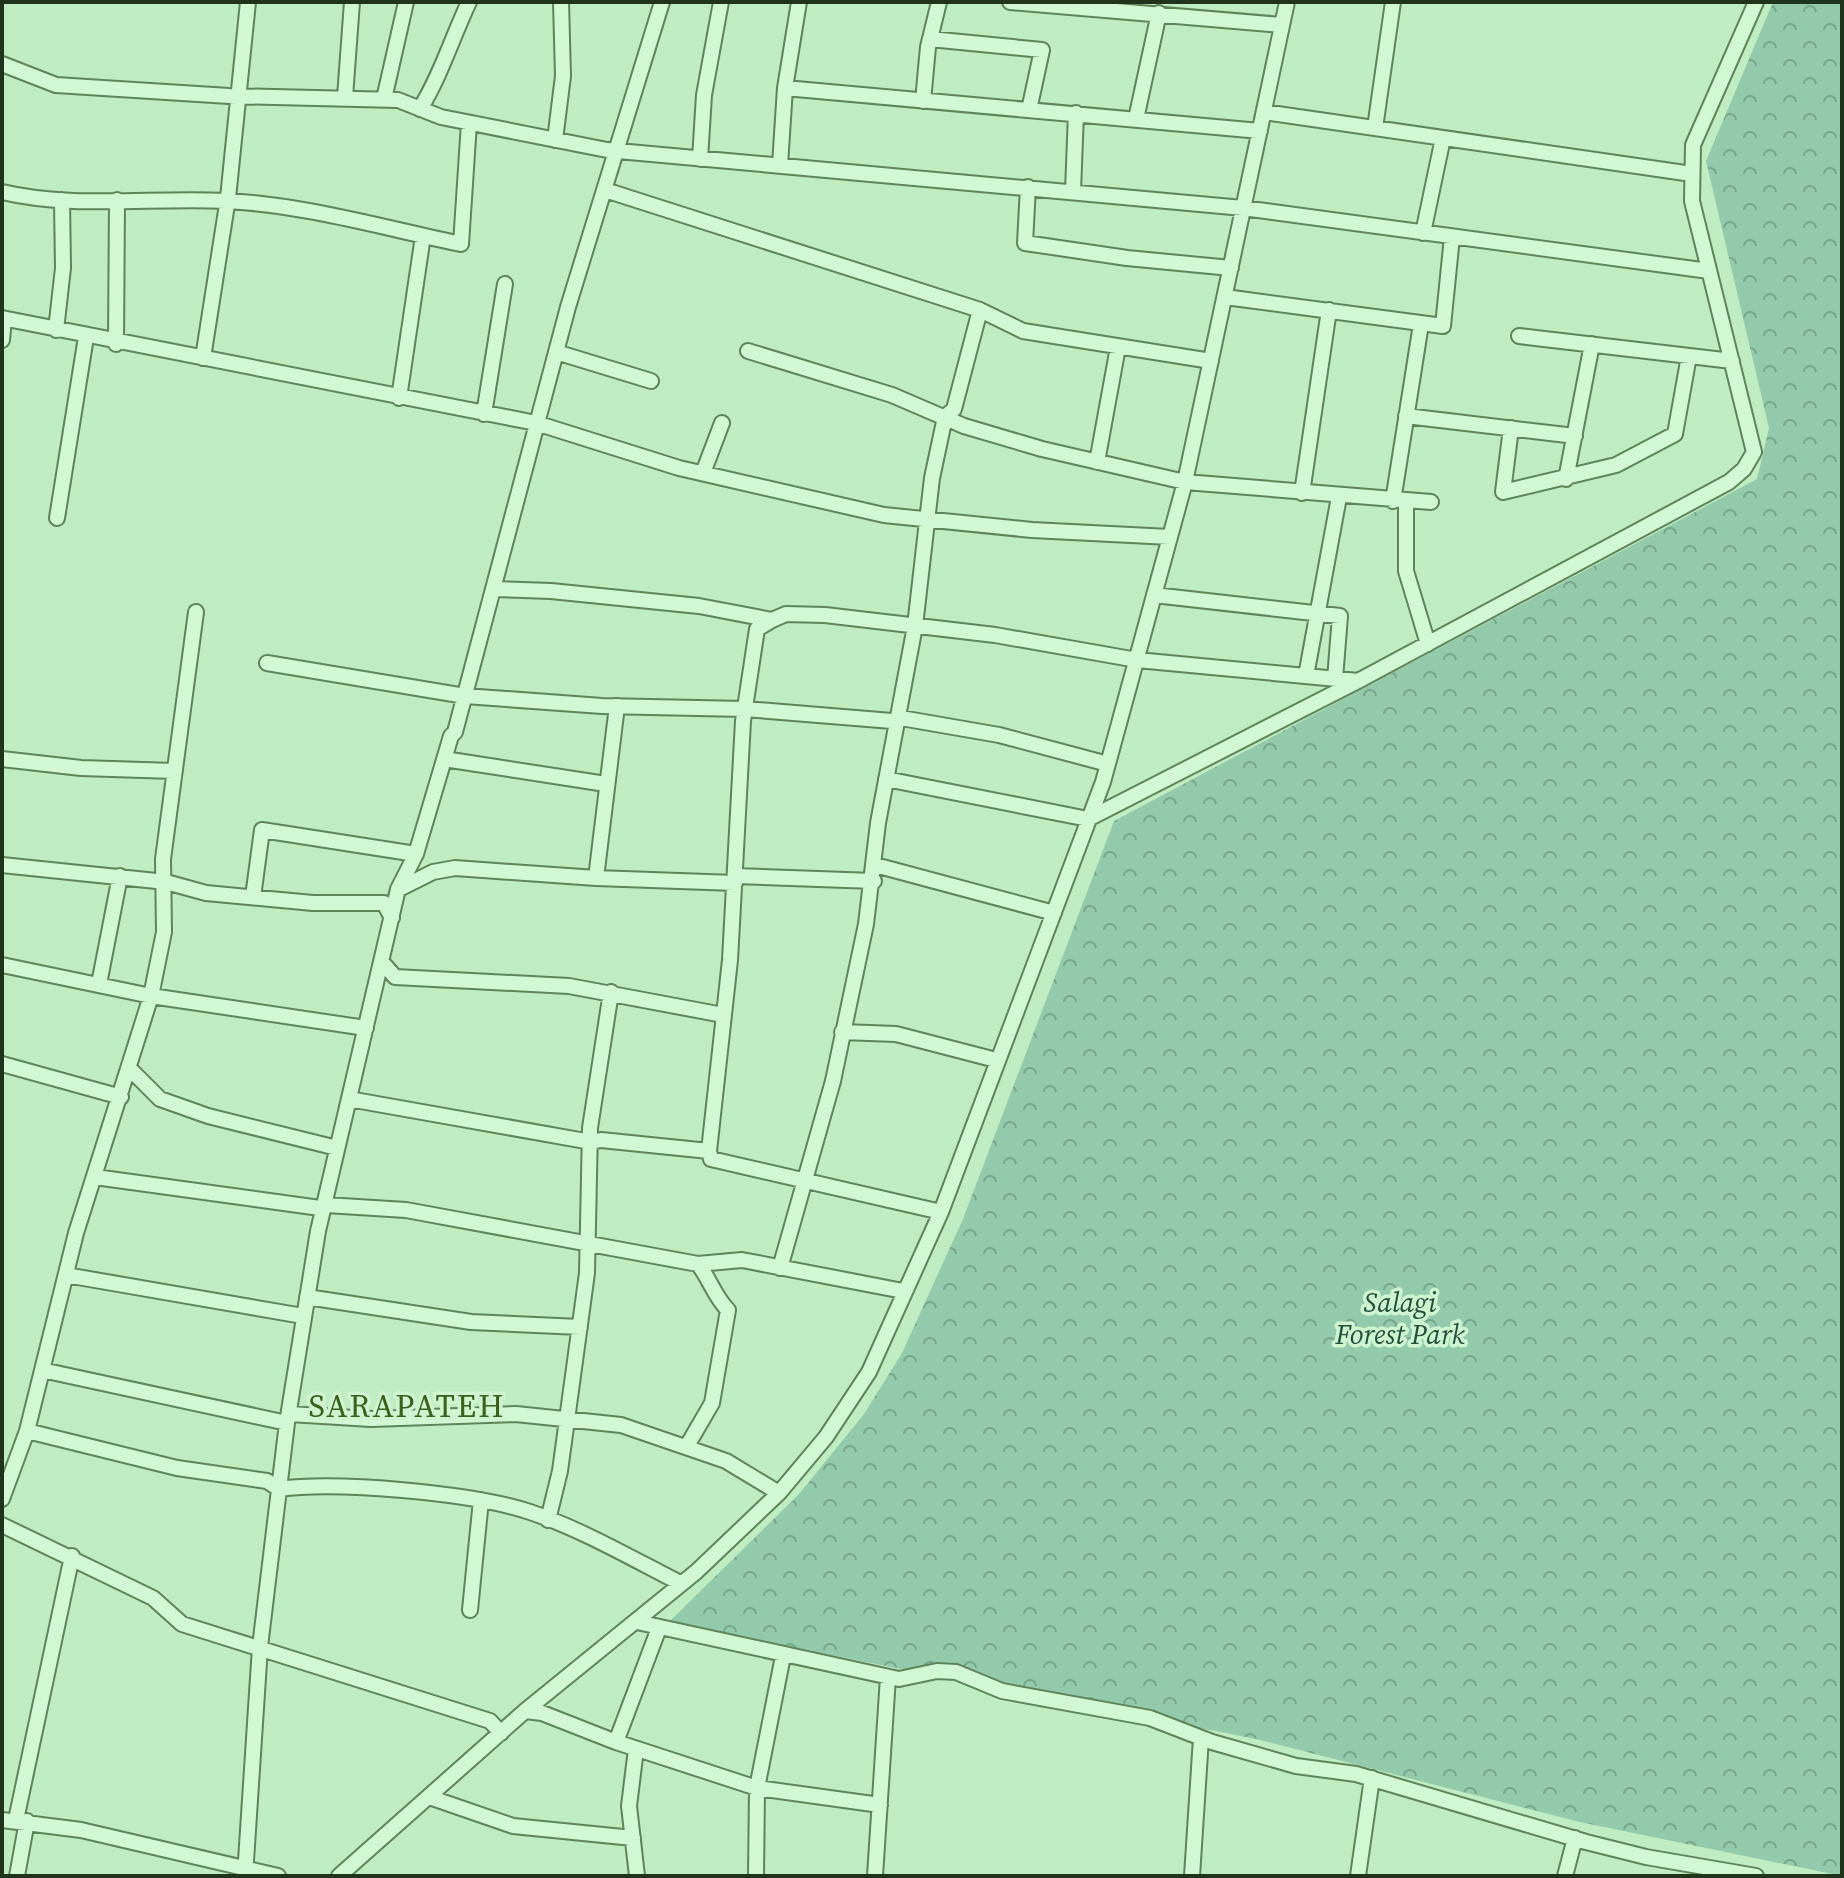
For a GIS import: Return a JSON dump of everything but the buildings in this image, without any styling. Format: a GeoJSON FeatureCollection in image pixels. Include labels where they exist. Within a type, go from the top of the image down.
{"type":"FeatureCollection","features":[{"type":"Feature","properties":{"kind":"street"},"geometry":{"type":"LineString","coordinates":[[203,358],[228,201],[248,2]]}},
{"type":"Feature","properties":{"kind":"street"},"geometry":{"type":"LineString","coordinates":[[345,97],[352,2]]}},
{"type":"Feature","properties":{"kind":"street"},"geometry":{"type":"LineString","coordinates":[[384,99],[406,2]]}},
{"type":"Feature","properties":{"kind":"street"},"geometry":{"type":"LineString","coordinates":[[420,109],[438,80],[447,46],[469,2]]}},
{"type":"Feature","properties":{"kind":"street"},"geometry":{"type":"LineString","coordinates":[[555,140],[563,76],[561,2]]}},
{"type":"Feature","properties":{"kind":"street"},"geometry":{"type":"LineString","coordinates":[[245,1872],[260,1647],[288,1418],[318,1231],[398,889],[416,854],[465,696],[556,352],[662,2]]}},
{"type":"Feature","properties":{"kind":"street"},"geometry":{"type":"LineString","coordinates":[[700,159],[704,95],[721,2]]}},
{"type":"Feature","properties":{"kind":"street"},"geometry":{"type":"LineString","coordinates":[[780,165],[785,88],[799,2]]}},
{"type":"Feature","properties":{"kind":"street"},"geometry":{"type":"LineString","coordinates":[[923,101],[930,39],[939,2]]}},
{"type":"Feature","properties":{"kind":"street"},"geometry":{"type":"LineString","coordinates":[[1010,2],[1067,4],[1282,25]]}},
{"type":"Feature","properties":{"kind":"street"},"geometry":{"type":"LineString","coordinates":[[339,1876],[525,1711],[696,1572],[779,1493],[860,1390],[941,1212],[1108,764],[1185,482],[1287,2]]}},
{"type":"Feature","properties":{"kind":"street"},"geometry":{"type":"LineString","coordinates":[[1375,128],[1393,2]]}},
{"type":"Feature","properties":{"kind":"street"},"geometry":{"type":"LineString","coordinates":[[886,779],[1088,819],[1428,644],[1729,482],[1744,469],[1754,452],[1692,201],[1692,174],[1693,145],[1756,2]]}},
{"type":"Feature","properties":{"kind":"street"},"geometry":{"type":"LineString","coordinates":[[1136,119],[1159,13]]}},
{"type":"Feature","properties":{"kind":"street"},"geometry":{"type":"LineString","coordinates":[[930,39],[1042,50],[1029,110]]}},
{"type":"Feature","properties":{"kind":"street"},"geometry":{"type":"LineString","coordinates":[[2,64],[56,85],[239,96],[384,99],[469,123],[617,151],[1243,208],[1709,271]]}},
{"type":"Feature","properties":{"kind":"street"},"geometry":{"type":"LineString","coordinates":[[785,88],[1260,131]]}},
{"type":"Feature","properties":{"kind":"street"},"geometry":{"type":"LineString","coordinates":[[1264,112],[1692,174]]}},
{"type":"Feature","properties":{"kind":"street"},"geometry":{"type":"LineString","coordinates":[[1073,191],[1076,113]]}},
{"type":"Feature","properties":{"kind":"street"},"geometry":{"type":"LineString","coordinates":[[2,192],[62,200],[228,201],[286,207],[461,244],[469,123]]}},
{"type":"Feature","properties":{"kind":"street"},"geometry":{"type":"LineString","coordinates":[[1423,233],[1443,138]]}},
{"type":"Feature","properties":{"kind":"street"},"geometry":{"type":"LineString","coordinates":[[1028,187],[1025,243],[1127,258],[1231,268]]}},
{"type":"Feature","properties":{"kind":"street"},"geometry":{"type":"LineString","coordinates":[[605,190],[980,310],[1023,331],[1211,361]]}},
{"type":"Feature","properties":{"kind":"street"},"geometry":{"type":"LineString","coordinates":[[56,330],[63,268],[62,200]]}},
{"type":"Feature","properties":{"kind":"street"},"geometry":{"type":"LineString","coordinates":[[116,344],[117,200]]}},
{"type":"Feature","properties":{"kind":"street"},"geometry":{"type":"LineString","coordinates":[[399,398],[423,236]]}},
{"type":"Feature","properties":{"kind":"street"},"geometry":{"type":"LineString","coordinates":[[1225,297],[1443,326],[1452,237]]}},
{"type":"Feature","properties":{"kind":"street"},"geometry":{"type":"LineString","coordinates":[[484,414],[505,284]]}},
{"type":"Feature","properties":{"kind":"street"},"geometry":{"type":"LineString","coordinates":[[780,1268],[799,1191],[806,1183],[874,881],[886,779],[901,718],[915,626],[932,478],[945,417],[954,409],[980,310]]}},
{"type":"Feature","properties":{"kind":"street"},"geometry":{"type":"LineString","coordinates":[[1302,493],[1329,310]]}},
{"type":"Feature","properties":{"kind":"street"},"geometry":{"type":"LineString","coordinates":[[2,340],[3,319],[116,344],[536,423],[703,473],[884,515],[1032,530],[1170,537]]}},
{"type":"Feature","properties":{"kind":"street"},"geometry":{"type":"LineString","coordinates":[[1421,324],[1406,416],[1399,502],[1406,571],[1428,644]]}},
{"type":"Feature","properties":{"kind":"street"},"geometry":{"type":"LineString","coordinates":[[1519,336],[1732,361]]}},
{"type":"Feature","properties":{"kind":"street"},"geometry":{"type":"LineString","coordinates":[[57,518],[86,337]]}},
{"type":"Feature","properties":{"kind":"street"},"geometry":{"type":"LineString","coordinates":[[1566,479],[1592,344]]}},
{"type":"Feature","properties":{"kind":"street"},"geometry":{"type":"LineString","coordinates":[[1097,462],[1118,347]]}},
{"type":"Feature","properties":{"kind":"street"},"geometry":{"type":"LineString","coordinates":[[748,351],[892,395],[945,417],[1029,445],[1185,482],[1399,502],[1431,502]]}},
{"type":"Feature","properties":{"kind":"street"},"geometry":{"type":"LineString","coordinates":[[556,352],[651,381]]}},
{"type":"Feature","properties":{"kind":"street"},"geometry":{"type":"LineString","coordinates":[[1511,428],[1503,492],[1616,465],[1675,434],[1689,356]]}},
{"type":"Feature","properties":{"kind":"street"},"geometry":{"type":"LineString","coordinates":[[1406,416],[1575,436]]}},
{"type":"Feature","properties":{"kind":"street"},"geometry":{"type":"LineString","coordinates":[[703,473],[722,423]]}},
{"type":"Feature","properties":{"kind":"street"},"geometry":{"type":"LineString","coordinates":[[1306,676],[1339,497]]}},
{"type":"Feature","properties":{"kind":"street"},"geometry":{"type":"LineString","coordinates":[[494,589],[551,591],[699,606],[772,620]]}},
{"type":"Feature","properties":{"kind":"street"},"geometry":{"type":"LineString","coordinates":[[1154,595],[1340,616],[1335,679]]}},
{"type":"Feature","properties":{"kind":"street"},"geometry":{"type":"LineString","coordinates":[[2,1499],[27,1431],[66,1275],[151,996],[164,932],[166,882],[163,859],[196,612]]}},
{"type":"Feature","properties":{"kind":"street"},"geometry":{"type":"LineString","coordinates":[[941,1212],[711,1159],[709,1151],[735,880],[745,709],[757,629],[786,614],[799,614],[995,635],[1137,660],[1358,681]]}},
{"type":"Feature","properties":{"kind":"street"},"geometry":{"type":"LineString","coordinates":[[267,663],[465,696],[617,706],[745,709],[892,721],[901,718],[999,735],[1108,764]]}},
{"type":"Feature","properties":{"kind":"street"},"geometry":{"type":"LineString","coordinates":[[596,878],[617,706]]}},
{"type":"Feature","properties":{"kind":"street"},"geometry":{"type":"LineString","coordinates":[[2,759],[81,768],[174,771]]}},
{"type":"Feature","properties":{"kind":"street"},"geometry":{"type":"LineString","coordinates":[[444,759],[606,784]]}},
{"type":"Feature","properties":{"kind":"street"},"geometry":{"type":"LineString","coordinates":[[253,897],[262,830],[416,854]]}},
{"type":"Feature","properties":{"kind":"street"},"geometry":{"type":"LineString","coordinates":[[2,865],[166,882],[206,893],[313,903],[384,903],[392,918]]}},
{"type":"Feature","properties":{"kind":"street"},"geometry":{"type":"LineString","coordinates":[[875,865],[1054,913]]}},
{"type":"Feature","properties":{"kind":"street"},"geometry":{"type":"LineString","coordinates":[[398,889],[433,872],[455,868],[596,878],[874,881]]}},
{"type":"Feature","properties":{"kind":"street"},"geometry":{"type":"LineString","coordinates":[[99,984],[120,876]]}},
{"type":"Feature","properties":{"kind":"street"},"geometry":{"type":"LineString","coordinates":[[382,962],[395,977],[516,982],[611,992],[723,1015]]}},
{"type":"Feature","properties":{"kind":"street"},"geometry":{"type":"LineString","coordinates":[[2,965],[151,996],[366,1028]]}},
{"type":"Feature","properties":{"kind":"street"},"geometry":{"type":"LineString","coordinates":[[548,1520],[560,1471],[587,1273],[591,1142],[611,992]]}},
{"type":"Feature","properties":{"kind":"street"},"geometry":{"type":"LineString","coordinates":[[842,1032],[896,1034],[996,1060]]}},
{"type":"Feature","properties":{"kind":"street"},"geometry":{"type":"LineString","coordinates":[[2,1064],[121,1097]]}},
{"type":"Feature","properties":{"kind":"street"},"geometry":{"type":"LineString","coordinates":[[130,1069],[160,1099],[208,1116],[337,1148]]}},
{"type":"Feature","properties":{"kind":"street"},"geometry":{"type":"LineString","coordinates":[[349,1099],[591,1142],[601,1140],[709,1151]]}},
{"type":"Feature","properties":{"kind":"street"},"geometry":{"type":"LineString","coordinates":[[95,1177],[320,1208],[326,1205],[406,1210],[698,1264],[742,1260],[903,1291]]}},
{"type":"Feature","properties":{"kind":"street"},"geometry":{"type":"LineString","coordinates":[[687,1446],[712,1403],[728,1310],[717,1298],[711,1280],[698,1264]]}},
{"type":"Feature","properties":{"kind":"street"},"geometry":{"type":"LineString","coordinates":[[66,1275],[303,1316]]}},
{"type":"Feature","properties":{"kind":"street"},"geometry":{"type":"LineString","coordinates":[[307,1297],[471,1322],[580,1327]]}},
{"type":"Feature","properties":{"kind":"street"},"geometry":{"type":"LineString","coordinates":[[42,1370],[288,1418],[371,1419],[516,1414],[621,1425],[726,1461],[779,1493]]}},
{"type":"Feature","properties":{"kind":"street"},"geometry":{"type":"LineString","coordinates":[[27,1431],[177,1468],[267,1481],[279,1489],[340,1488],[481,1500],[548,1520],[680,1583]]}},
{"type":"Feature","properties":{"kind":"street"},"geometry":{"type":"LineString","coordinates":[[470,1610],[481,1500]]}},
{"type":"Feature","properties":{"kind":"street"},"geometry":{"type":"LineString","coordinates":[[2,1525],[72,1556],[153,1598],[182,1624],[260,1647],[364,1684],[490,1721],[501,1733]]}},
{"type":"Feature","properties":{"kind":"street"},"geometry":{"type":"LineString","coordinates":[[17,1876],[15,1820],[72,1556]]}},
{"type":"Feature","properties":{"kind":"street"},"geometry":{"type":"LineString","coordinates":[[637,1622],[899,1679],[937,1671],[956,1672],[1002,1691],[1150,1718],[1201,1738],[1296,1766],[1372,1778],[1674,1869],[1756,1876]]}},
{"type":"Feature","properties":{"kind":"street"},"geometry":{"type":"LineString","coordinates":[[616,1742],[659,1628]]}},
{"type":"Feature","properties":{"kind":"street"},"geometry":{"type":"LineString","coordinates":[[756,1876],[757,1788],[783,1656]]}},
{"type":"Feature","properties":{"kind":"street"},"geometry":{"type":"LineString","coordinates":[[875,1876],[888,1677]]}},
{"type":"Feature","properties":{"kind":"street"},"geometry":{"type":"LineString","coordinates":[[525,1711],[542,1713],[636,1749],[757,1788],[880,1805]]}},
{"type":"Feature","properties":{"kind":"street"},"geometry":{"type":"LineString","coordinates":[[1192,1876],[1201,1738]]}},
{"type":"Feature","properties":{"kind":"street"},"geometry":{"type":"LineString","coordinates":[[636,1749],[629,1806],[637,1876]]}},
{"type":"Feature","properties":{"kind":"street"},"geometry":{"type":"LineString","coordinates":[[1358,1876],[1372,1778]]}},
{"type":"Feature","properties":{"kind":"street"},"geometry":{"type":"LineString","coordinates":[[429,1797],[513,1826],[633,1838]]}},
{"type":"Feature","properties":{"kind":"street"},"geometry":{"type":"LineString","coordinates":[[15,1820],[245,1872],[278,1876]]}},
{"type":"Feature","properties":{"kind":"street"},"geometry":{"type":"LineString","coordinates":[[1565,1876],[1575,1838]]}},
{"type":"Feature","properties":{"kind":"green space","name":"Salagi Forest Park"},"geometry":{"type":"Polygon","coordinates":[[[1773,2],[1842,2],[1842,1876],[1580,1822],[1256,1739],[668,1623],[800,1493],[864,1414],[902,1353],[963,1219],[1114,821],[1757,479],[1769,428],[1706,161],[1773,2]]]}},
{"type":"Feature","properties":{"kind":"district","name":"SARAPATEH"},"geometry":{"type":"Point","coordinates":[407,1406]}}]}
